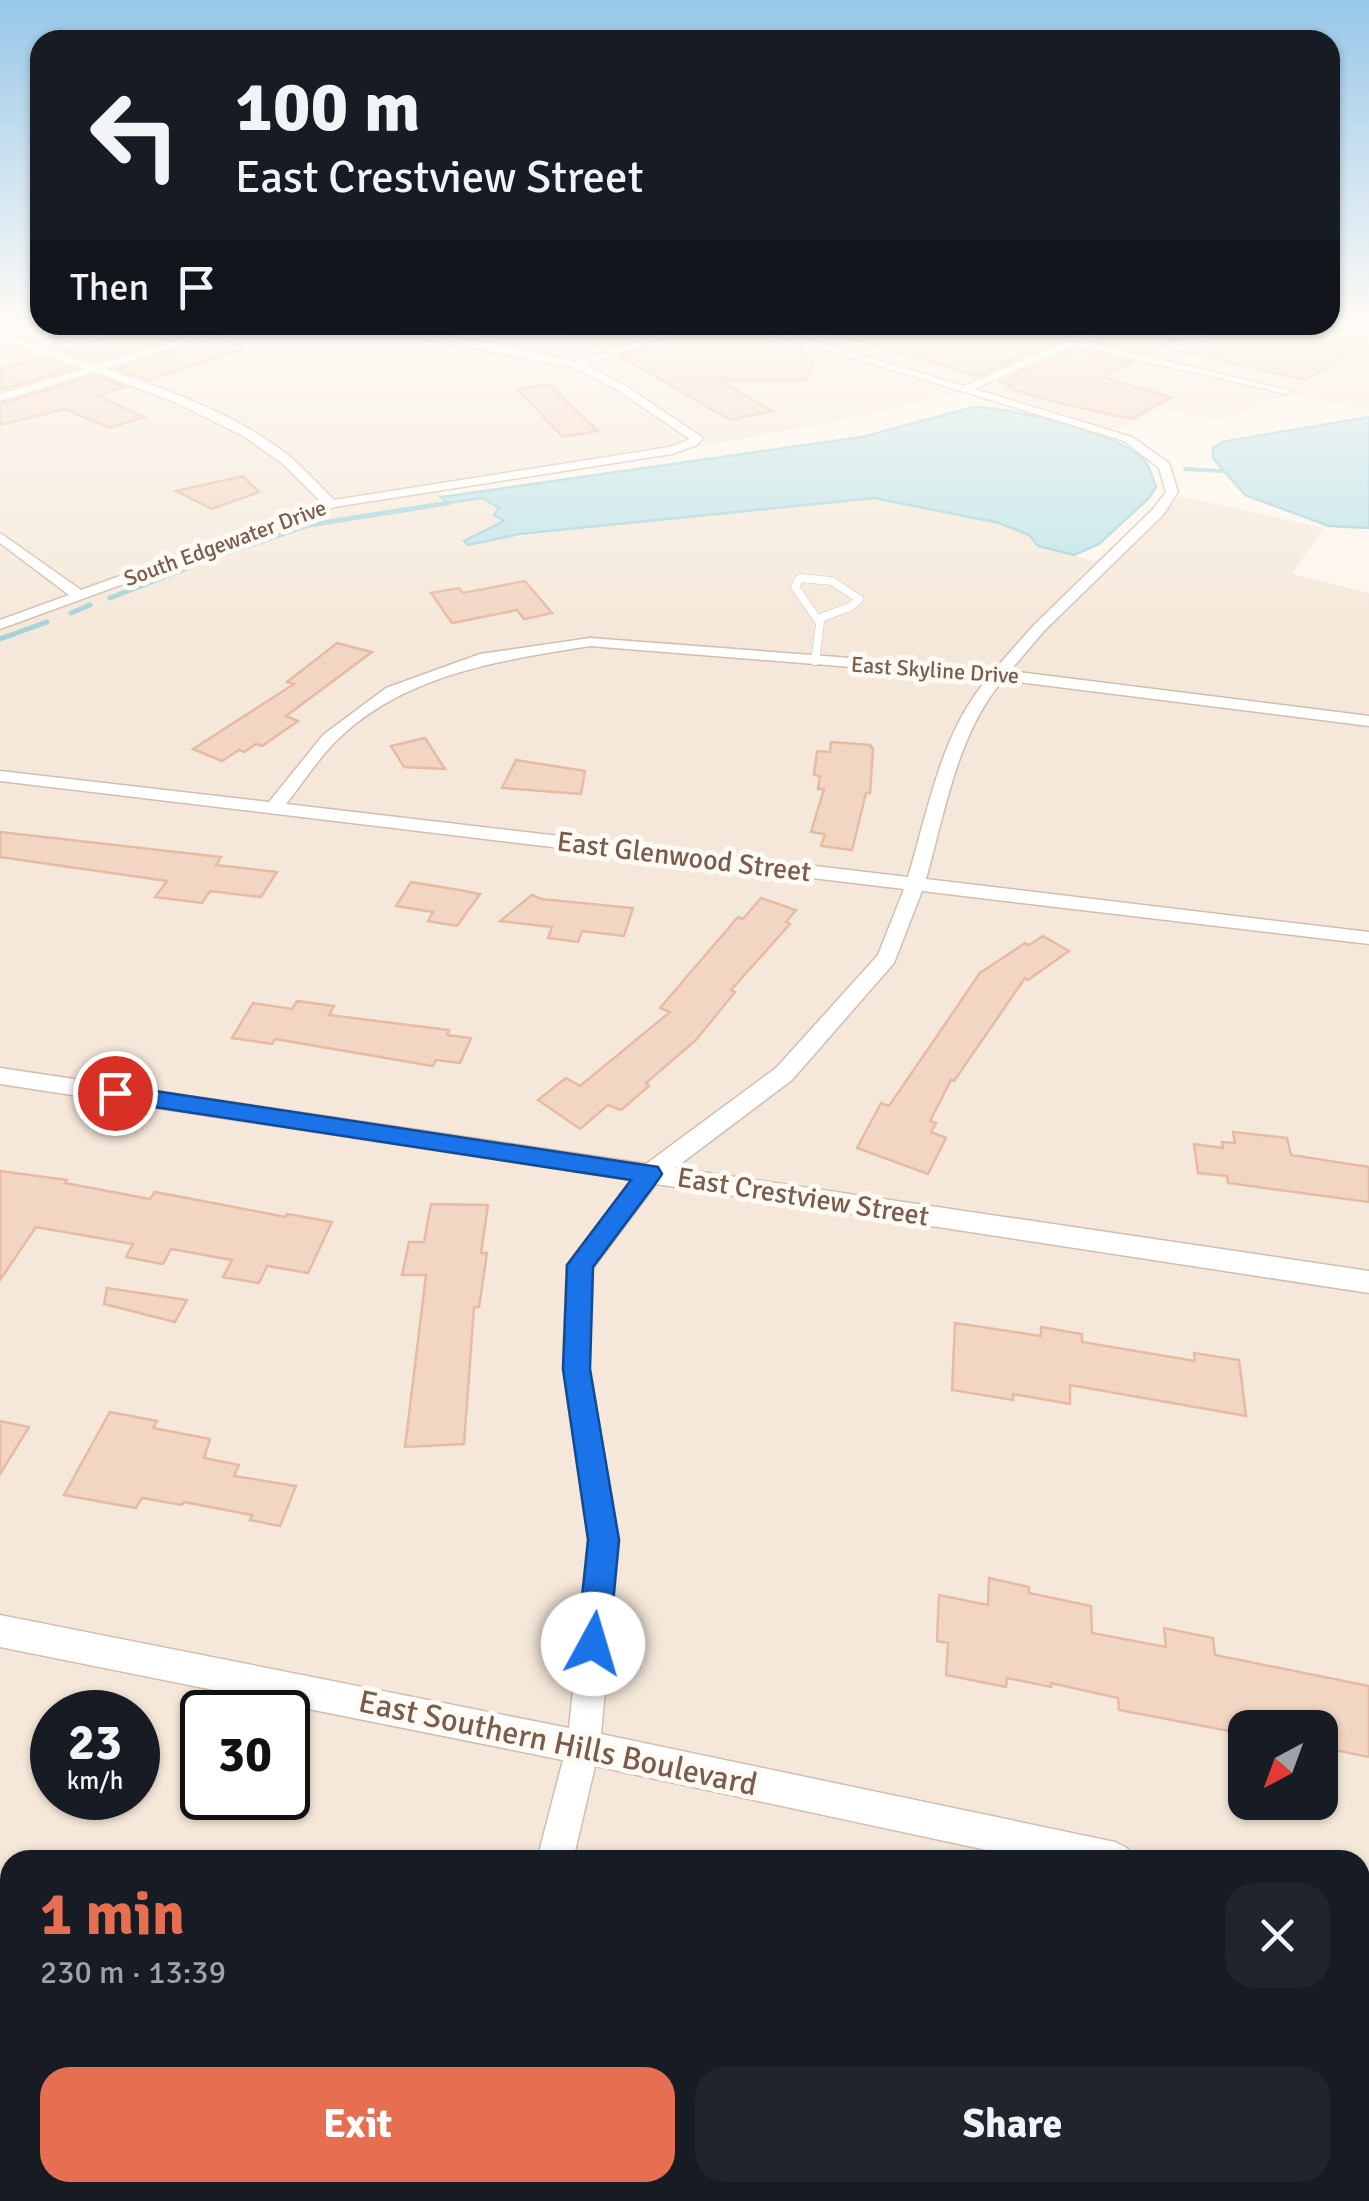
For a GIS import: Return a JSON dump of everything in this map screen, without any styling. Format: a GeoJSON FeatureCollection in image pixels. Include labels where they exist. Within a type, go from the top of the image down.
{"type":"FeatureCollection","features":[{"type":"Feature","properties":{"kind":"street"},"geometry":{"type":"LineString","coordinates":[[230,424],[283,457],[331,504]]}},
{"type":"Feature","properties":{"kind":"street","name":"South Edgewater Drive"},"geometry":{"type":"LineString","coordinates":[[0,625],[331,504],[693,443],[694,433],[679,424]]}},
{"type":"Feature","properties":{"kind":"street"},"geometry":{"type":"LineString","coordinates":[[557,1850],[583,1747],[604,1540],[576,1369],[580,1265],[650,1174],[784,1074],[887,958],[915,884],[955,749],[996,674],[1170,498],[1172,485],[1165,466],[1137,444],[1072,424]]}},
{"type":"Feature","properties":{"kind":"street"},"geometry":{"type":"LineString","coordinates":[[0,537],[80,596]]}},
{"type":"Feature","properties":{"kind":"street","name":"East Skyline Drive"},"geometry":{"type":"LineString","coordinates":[[274,808],[329,739],[392,692],[431,675],[501,654],[590,642],[996,674],[1369,720]]}},
{"type":"Feature","properties":{"kind":"street","name":"East Glenwood Street"},"geometry":{"type":"LineString","coordinates":[[0,776],[1369,938]]}},
{"type":"Feature","properties":{"kind":"street","name":"East Crestview Street"},"geometry":{"type":"LineString","coordinates":[[0,1076],[1369,1282]]}},
{"type":"Feature","properties":{"kind":"street","name":"East Southern Hills Boulevard"},"geometry":{"type":"LineString","coordinates":[[0,1631],[583,1747],[1068,1850]]}},
{"type":"Feature","properties":{"kind":"lane"},"geometry":{"type":"LineString","coordinates":[[815,661],[820,618],[795,587],[800,578],[827,579],[848,588],[859,599],[850,607],[820,618]]}},
{"type":"Feature","properties":{"kind":"shaded area"},"geometry":{"type":"Polygon","coordinates":[[[0,424],[824,424],[696,447],[674,445],[434,483],[448,502],[482,498],[500,509],[505,521],[465,542],[874,498],[999,523],[1029,535],[1038,546],[1112,566],[1181,496],[1323,528],[1292,574],[1369,593],[1369,1850],[0,1850],[0,424]]]}},
{"type":"Feature","properties":{"kind":"shaded area"},"geometry":{"type":"Polygon","coordinates":[[[1089,424],[1130,424],[1114,431],[1089,424]]]}},
{"type":"Feature","properties":{"kind":"water"},"geometry":{"type":"Polygon","coordinates":[[[912,424],[1060,424],[1128,448],[1142,458],[1156,487],[1099,544],[1074,555],[1038,546],[1029,535],[999,523],[874,498],[520,534],[468,545],[464,541],[504,521],[494,515],[499,508],[482,498],[448,503],[441,497],[862,437],[912,424]]]}},
{"type":"Feature","properties":{"kind":"water"},"geometry":{"type":"Polygon","coordinates":[[[1330,424],[1369,424],[1369,528],[1329,526],[1245,495],[1213,458],[1213,448],[1222,442],[1330,424]]]}},
{"type":"Feature","properties":{"kind":"building"},"geometry":{"type":"Polygon","coordinates":[[[550,424],[590,424],[598,431],[563,437],[550,424]]]}},
{"type":"Feature","properties":{"kind":"building"},"geometry":{"type":"Polygon","coordinates":[[[243,476],[259,492],[212,509],[176,491],[243,476]]]}},
{"type":"Feature","properties":{"kind":"building"},"geometry":{"type":"Polygon","coordinates":[[[525,581],[552,613],[524,619],[517,610],[452,623],[431,593],[459,588],[463,593],[525,581]]]}},
{"type":"Feature","properties":{"kind":"building"},"geometry":{"type":"Polygon","coordinates":[[[337,643],[372,652],[286,716],[298,721],[262,746],[239,750],[222,761],[193,749],[294,684],[287,682],[337,643]]]}},
{"type":"Feature","properties":{"kind":"building"},"geometry":{"type":"Polygon","coordinates":[[[425,738],[445,769],[404,767],[391,746],[425,738]]]}},
{"type":"Feature","properties":{"kind":"building"},"geometry":{"type":"Polygon","coordinates":[[[831,742],[870,745],[873,749],[870,793],[866,793],[852,850],[821,846],[825,834],[811,832],[824,789],[818,789],[820,776],[814,775],[817,751],[830,752],[831,742]]]}},
{"type":"Feature","properties":{"kind":"building"},"geometry":{"type":"Polygon","coordinates":[[[516,760],[585,771],[581,794],[502,788],[516,760]]]}},
{"type":"Feature","properties":{"kind":"building"},"geometry":{"type":"Polygon","coordinates":[[[0,832],[221,857],[216,865],[277,872],[261,897],[210,891],[202,903],[155,897],[167,881],[0,857],[0,832]]]}},
{"type":"Feature","properties":{"kind":"building"},"geometry":{"type":"Polygon","coordinates":[[[411,882],[480,894],[457,926],[428,921],[433,912],[396,906],[411,882]]]}},
{"type":"Feature","properties":{"kind":"building"},"geometry":{"type":"Polygon","coordinates":[[[532,895],[633,908],[624,936],[582,931],[578,942],[548,938],[552,927],[500,921],[532,895]]]}},
{"type":"Feature","properties":{"kind":"building"},"geometry":{"type":"Polygon","coordinates":[[[761,898],[796,910],[786,922],[790,924],[731,990],[735,992],[696,1040],[646,1083],[649,1086],[621,1110],[608,1105],[580,1129],[538,1100],[566,1078],[580,1086],[670,1012],[660,1008],[738,917],[743,919],[761,898]]]}},
{"type":"Feature","properties":{"kind":"building"},"geometry":{"type":"Polygon","coordinates":[[[1043,936],[1069,951],[1028,980],[1025,978],[954,1081],[951,1080],[930,1121],[936,1123],[931,1132],[946,1138],[928,1174],[857,1148],[881,1103],[889,1106],[980,973],[1025,943],[1029,945],[1043,936]]]}},
{"type":"Feature","properties":{"kind":"building"},"geometry":{"type":"Polygon","coordinates":[[[297,1001],[334,1006],[329,1015],[449,1030],[447,1035],[471,1038],[460,1063],[436,1060],[433,1066],[275,1039],[272,1044],[232,1038],[253,1003],[292,1009],[297,1001]]]}},
{"type":"Feature","properties":{"kind":"building"},"geometry":{"type":"Polygon","coordinates":[[[1233,1132],[1287,1138],[1291,1155],[1369,1167],[1369,1202],[1228,1183],[1227,1176],[1198,1173],[1194,1144],[1223,1148],[1222,1142],[1235,1143],[1233,1132]]]}},
{"type":"Feature","properties":{"kind":"building"},"geometry":{"type":"Polygon","coordinates":[[[0,1171],[67,1180],[65,1183],[150,1199],[155,1192],[332,1222],[308,1273],[267,1266],[259,1283],[223,1277],[232,1260],[171,1249],[163,1264],[126,1257],[133,1244],[36,1227],[0,1280],[0,1171]]]}},
{"type":"Feature","properties":{"kind":"building"},"geometry":{"type":"Polygon","coordinates":[[[431,1204],[488,1205],[481,1253],[487,1253],[479,1307],[474,1307],[464,1444],[405,1447],[426,1275],[402,1275],[409,1242],[424,1242],[431,1204]]]}},
{"type":"Feature","properties":{"kind":"building"},"geometry":{"type":"Polygon","coordinates":[[[107,1288],[187,1300],[175,1322],[104,1304],[107,1288]]]}},
{"type":"Feature","properties":{"kind":"building"},"geometry":{"type":"Polygon","coordinates":[[[955,1323],[1041,1336],[1041,1327],[1082,1334],[1082,1342],[1195,1361],[1194,1353],[1239,1360],[1246,1416],[1070,1385],[1070,1404],[1013,1394],[1013,1400],[952,1390],[955,1323]]]}},
{"type":"Feature","properties":{"kind":"building"},"geometry":{"type":"Polygon","coordinates":[[[110,1412],[157,1421],[153,1428],[210,1439],[204,1458],[239,1465],[234,1476],[296,1486],[280,1526],[250,1520],[252,1515],[184,1502],[182,1505],[142,1498],[136,1508],[64,1495],[110,1412]]]}},
{"type":"Feature","properties":{"kind":"building"},"geometry":{"type":"Polygon","coordinates":[[[0,1421],[29,1427],[0,1474],[0,1421]]]}},
{"type":"Feature","properties":{"kind":"building"},"geometry":{"type":"Polygon","coordinates":[[[989,1578],[1029,1587],[1029,1593],[1091,1606],[1092,1633],[1166,1647],[1164,1628],[1213,1638],[1215,1655],[1369,1686],[1369,1757],[1338,1751],[1338,1710],[1228,1710],[1228,1731],[1119,1710],[1118,1698],[1051,1683],[1051,1687],[1007,1678],[1006,1687],[946,1675],[948,1643],[937,1641],[939,1595],[988,1605],[989,1578]]]}},
{"type":"Feature","properties":{"kind":"waterway"},"geometry":{"type":"LineString","coordinates":[[1185,469],[1222,471]]}},
{"type":"Feature","properties":{"kind":"waterway"},"geometry":{"type":"LineString","coordinates":[[210,559],[309,525],[448,503]]}},
{"type":"Feature","properties":{"kind":"waterway"},"geometry":{"type":"LineString","coordinates":[[110,598],[192,566]]}},
{"type":"Feature","properties":{"kind":"waterway"},"geometry":{"type":"LineString","coordinates":[[71,613],[90,605]]}},
{"type":"Feature","properties":{"kind":"waterway"},"geometry":{"type":"LineString","coordinates":[[0,639],[47,622]]}},
{"type":"Feature","properties":{"kind":"route"},"geometry":{"type":"LineString","coordinates":[[115,1093],[650,1174],[580,1265],[576,1369],[604,1540],[593,1644]]}}]}
